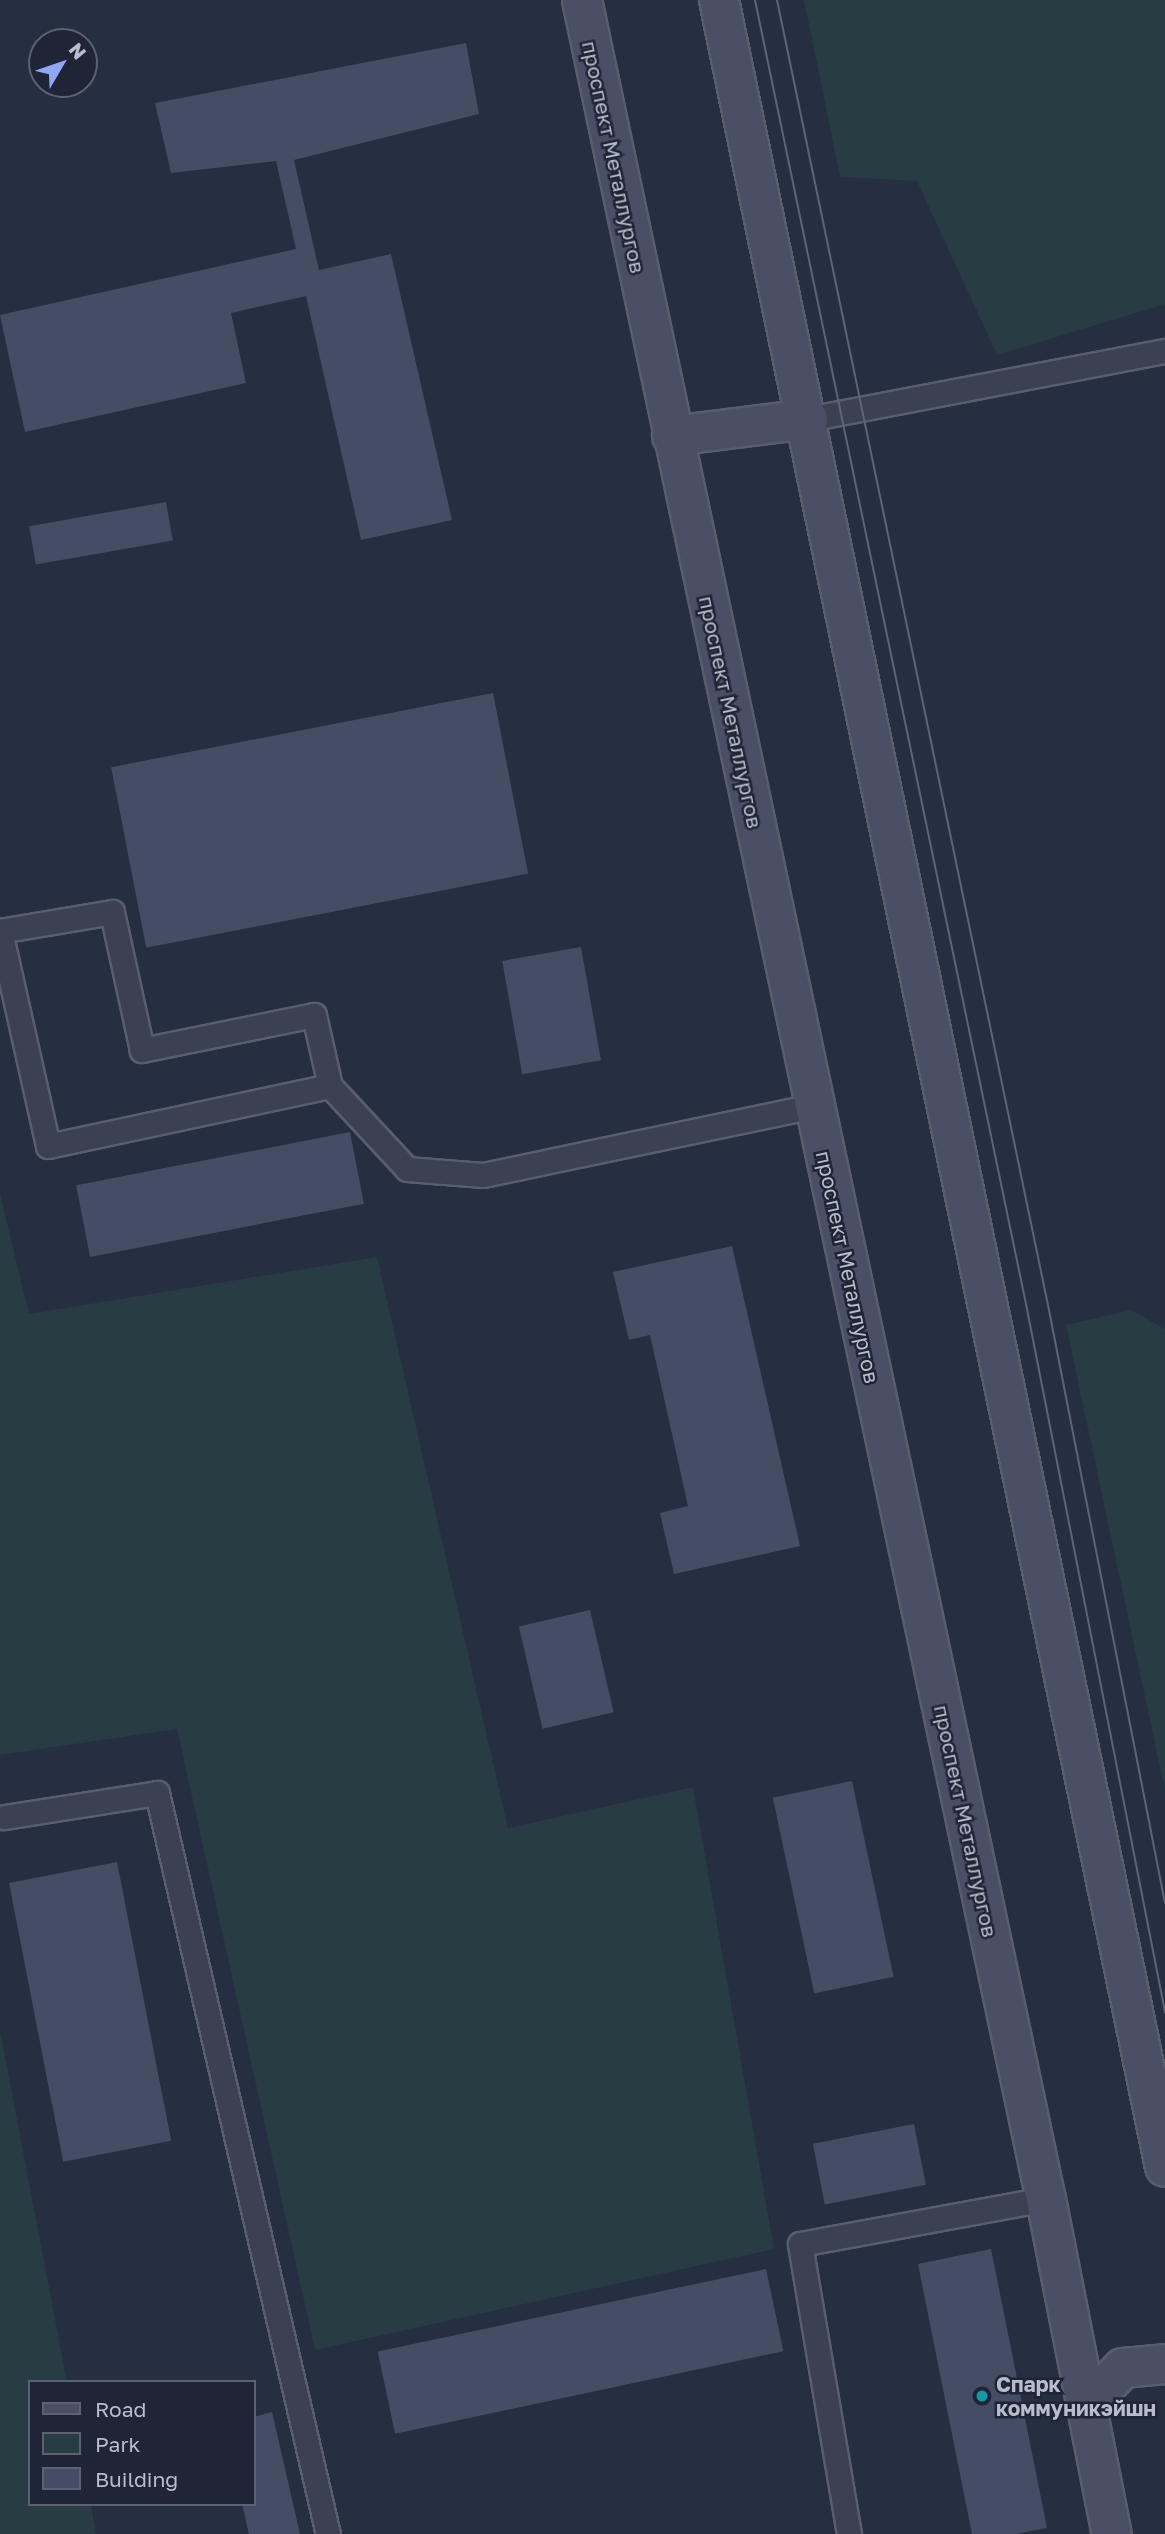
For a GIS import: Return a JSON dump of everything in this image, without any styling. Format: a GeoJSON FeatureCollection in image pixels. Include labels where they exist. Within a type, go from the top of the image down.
{"type":"FeatureCollection","features":[{"type":"Feature","properties":{"kind":"street","name":"проспект Металлургов"},"geometry":{"type":"LineString","coordinates":[[582,0],[1046,2199],[1112,2534]]}},
{"type":"Feature","properties":{"kind":"street"},"geometry":{"type":"LineString","coordinates":[[719,0],[808,419],[1165,2167]]}},
{"type":"Feature","properties":{"kind":"street"},"geometry":{"type":"LineString","coordinates":[[672,436],[808,419]]}},
{"type":"Feature","properties":{"kind":"street"},"geometry":{"type":"LineString","coordinates":[[1086,2406],[1123,2368],[1165,2364]]}},
{"type":"Feature","properties":{"kind":"lane"},"geometry":{"type":"LineString","coordinates":[[808,419],[1165,351]]}},
{"type":"Feature","properties":{"kind":"lane"},"geometry":{"type":"LineString","coordinates":[[331,1086],[48,1146],[0,931],[112,912],[142,1050],[314,1015],[331,1086],[407,1169],[483,1175],[814,1106]]}},
{"type":"Feature","properties":{"kind":"lane"},"geometry":{"type":"LineString","coordinates":[[4,1817],[158,1793],[328,2534]]}},
{"type":"Feature","properties":{"kind":"lane"},"geometry":{"type":"LineString","coordinates":[[849,2534],[800,2244],[1046,2199]]}},
{"type":"Feature","properties":{"kind":"green space"},"geometry":{"type":"Polygon","coordinates":[[[804,0],[1165,0],[1165,304],[997,355],[917,181],[840,177],[804,0]]]}},
{"type":"Feature","properties":{"kind":"green space"},"geometry":{"type":"Polygon","coordinates":[[[0,1194],[29,1314],[377,1257],[508,1828],[693,1787],[774,2249],[315,2350],[177,1729],[0,1755],[0,1194]]]}},
{"type":"Feature","properties":{"kind":"green space"},"geometry":{"type":"Polygon","coordinates":[[[1131,1310],[1165,1329],[1165,1791],[1066,1325],[1131,1310]]]}},
{"type":"Feature","properties":{"kind":"green space"},"geometry":{"type":"Polygon","coordinates":[[[0,2030],[67,2380],[28,2380],[28,2506],[91,2506],[96,2534],[0,2534],[0,2030]]]}},
{"type":"Feature","properties":{"kind":"building"},"geometry":{"type":"Polygon","coordinates":[[[466,43],[479,114],[294,160],[319,270],[391,254],[452,520],[361,540],[306,296],[231,313],[246,383],[25,432],[0,315],[296,249],[276,161],[171,173],[155,103],[466,43]]]}},
{"type":"Feature","properties":{"kind":"building"},"geometry":{"type":"Polygon","coordinates":[[[166,502],[173,540],[36,565],[29,526],[166,502]]]}},
{"type":"Feature","properties":{"kind":"building"},"geometry":{"type":"Polygon","coordinates":[[[493,693],[528,874],[146,948],[111,767],[493,693]]]}},
{"type":"Feature","properties":{"kind":"building"},"geometry":{"type":"Polygon","coordinates":[[[581,947],[601,1060],[522,1074],[502,961],[581,947]]]}},
{"type":"Feature","properties":{"kind":"building"},"geometry":{"type":"Polygon","coordinates":[[[350,1132],[364,1204],[90,1257],[76,1185],[350,1132]]]}},
{"type":"Feature","properties":{"kind":"building"},"geometry":{"type":"Polygon","coordinates":[[[732,1246],[800,1546],[674,1574],[660,1513],[688,1506],[650,1335],[629,1340],[613,1272],[732,1246]]]}},
{"type":"Feature","properties":{"kind":"building"},"geometry":{"type":"Polygon","coordinates":[[[590,1610],[614,1712],[542,1729],[519,1626],[590,1610]]]}},
{"type":"Feature","properties":{"kind":"building"},"geometry":{"type":"Polygon","coordinates":[[[852,1781],[894,1977],[814,1993],[773,1798],[852,1781]]]}},
{"type":"Feature","properties":{"kind":"building"},"geometry":{"type":"Polygon","coordinates":[[[117,1862],[171,2141],[63,2162],[9,1883],[117,1862]]]}},
{"type":"Feature","properties":{"kind":"building"},"geometry":{"type":"Polygon","coordinates":[[[914,2124],[926,2185],[825,2205],[813,2144],[914,2124]]]}},
{"type":"Feature","properties":{"kind":"building","name":"Спарк коммуникэйшн"},"geometry":{"type":"Polygon","coordinates":[[[991,2249],[1047,2528],[1016,2534],[972,2534],[918,2264],[991,2249]]]}},
{"type":"Feature","properties":{"kind":"building"},"geometry":{"type":"Polygon","coordinates":[[[766,2269],[783,2351],[395,2434],[378,2352],[766,2269]]]}},
{"type":"Feature","properties":{"kind":"building"},"geometry":{"type":"Polygon","coordinates":[[[272,2412],[300,2534],[249,2534],[242,2506],[256,2506],[256,2416],[272,2412]]]}},
{"type":"Feature","properties":{"kind":"tram line"},"geometry":{"type":"LineString","coordinates":[[755,0],[1026,1304],[1165,2012]]}},
{"type":"Feature","properties":{"kind":"tram line"},"geometry":{"type":"LineString","coordinates":[[777,0],[1047,1300],[1165,1903]]}},
{"type":"Feature","properties":{"kind":"place","name":"Спарк коммуникэйшн"},"geometry":{"type":"Point","coordinates":[982,2396]}}]}
